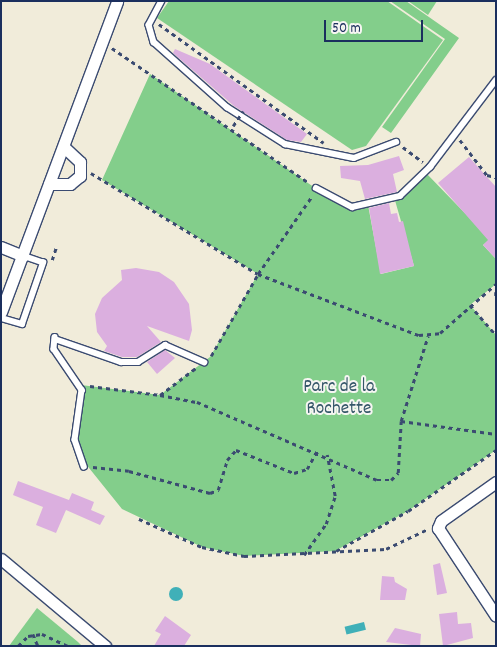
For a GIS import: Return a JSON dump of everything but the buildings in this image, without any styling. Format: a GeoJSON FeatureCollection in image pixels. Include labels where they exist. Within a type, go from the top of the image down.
{"type":"FeatureCollection","features":[{"type":"Feature","properties":{"kind":"street"},"geometry":{"type":"LineString","coordinates":[[1,312],[117,1]]}},
{"type":"Feature","properties":{"kind":"street"},"geometry":{"type":"LineString","coordinates":[[50,184],[74,183],[81,167],[64,146]]}},
{"type":"Feature","properties":{"kind":"street"},"geometry":{"type":"LineString","coordinates":[[1,247],[23,256]]}},
{"type":"Feature","properties":{"kind":"street"},"geometry":{"type":"LineString","coordinates":[[496,482],[438,524],[496,616]]}},
{"type":"Feature","properties":{"kind":"street"},"geometry":{"type":"LineString","coordinates":[[1,559],[105,646]]}},
{"type":"Feature","properties":{"kind":"lane"},"geometry":{"type":"LineString","coordinates":[[162,1],[151,18],[149,30],[154,42],[228,107],[285,144],[357,157],[396,142]]}},
{"type":"Feature","properties":{"kind":"lane"},"geometry":{"type":"LineString","coordinates":[[316,188],[345,206],[368,205],[400,196],[430,168],[496,80]]}},
{"type":"Feature","properties":{"kind":"lane"},"geometry":{"type":"LineString","coordinates":[[1,318],[22,324],[43,263],[23,256]]}},
{"type":"Feature","properties":{"kind":"lane"},"geometry":{"type":"LineString","coordinates":[[84,466],[75,440],[81,385],[54,348],[55,337],[121,362],[138,362],[165,345],[204,362]]}},
{"type":"Feature","properties":{"kind":"path"},"geometry":{"type":"LineString","coordinates":[[151,18],[321,137],[323,152]]}},
{"type":"Feature","properties":{"kind":"path"},"geometry":{"type":"LineString","coordinates":[[102,41],[232,128],[316,188],[258,274],[204,362],[160,395]]}},
{"type":"Feature","properties":{"kind":"path"},"geometry":{"type":"LineString","coordinates":[[232,128],[243,112]]}},
{"type":"Feature","properties":{"kind":"path"},"geometry":{"type":"LineString","coordinates":[[455,133],[486,175],[496,177]]}},
{"type":"Feature","properties":{"kind":"path"},"geometry":{"type":"LineString","coordinates":[[396,142],[430,168]]}},
{"type":"Feature","properties":{"kind":"path"},"geometry":{"type":"LineString","coordinates":[[81,167],[258,274],[428,336],[440,333],[496,284]]}},
{"type":"Feature","properties":{"kind":"path"},"geometry":{"type":"LineString","coordinates":[[50,266],[56,248]]}},
{"type":"Feature","properties":{"kind":"path"},"geometry":{"type":"LineString","coordinates":[[496,292],[496,298]]}},
{"type":"Feature","properties":{"kind":"path"},"geometry":{"type":"LineString","coordinates":[[470,306],[496,335]]}},
{"type":"Feature","properties":{"kind":"path"},"geometry":{"type":"LineString","coordinates":[[81,385],[160,395],[197,402],[327,455],[377,480],[390,480],[398,473],[401,421],[428,336]]}},
{"type":"Feature","properties":{"kind":"path"},"geometry":{"type":"LineString","coordinates":[[401,421],[496,434]]}},
{"type":"Feature","properties":{"kind":"path"},"geometry":{"type":"LineString","coordinates":[[84,466],[129,471],[210,493],[218,490],[227,460],[236,450],[294,473],[306,469],[317,451]]}},
{"type":"Feature","properties":{"kind":"path"},"geometry":{"type":"LineString","coordinates":[[335,551],[408,511],[496,450]]}},
{"type":"Feature","properties":{"kind":"path"},"geometry":{"type":"LineString","coordinates":[[304,555],[326,524],[335,496],[327,455]]}},
{"type":"Feature","properties":{"kind":"path"},"geometry":{"type":"LineString","coordinates":[[139,519],[220,553],[304,555],[335,551],[386,549],[438,524]]}},
{"type":"Feature","properties":{"kind":"path"},"geometry":{"type":"LineString","coordinates":[[18,646],[33,634]]}},
{"type":"Feature","properties":{"kind":"path"},"geometry":{"type":"LineString","coordinates":[[33,634],[38,646]]}},
{"type":"Feature","properties":{"kind":"path"},"geometry":{"type":"LineString","coordinates":[[33,634],[68,646]]}},
{"type":"Feature","properties":{"kind":"green space"},"geometry":{"type":"Polygon","coordinates":[[[169,1],[387,1],[443,40],[366,146],[352,150],[157,18],[169,1]]]}},
{"type":"Feature","properties":{"kind":"green space"},"geometry":{"type":"Polygon","coordinates":[[[390,1],[406,1],[459,38],[391,133],[382,127],[445,39],[390,1]]]}},
{"type":"Feature","properties":{"kind":"green space"},"geometry":{"type":"Polygon","coordinates":[[[408,1],[437,1],[428,15],[408,1]]]}},
{"type":"Feature","properties":{"kind":"green space","name":"Parc de la Rochette"},"geometry":{"type":"Polygon","coordinates":[[[150,74],[334,201],[368,205],[381,274],[414,266],[394,197],[426,173],[490,239],[483,245],[496,259],[496,284],[470,305],[496,335],[496,450],[408,511],[335,551],[244,556],[202,547],[122,509],[77,453],[81,385],[160,395],[210,357],[258,274],[102,180],[150,74]]]}},
{"type":"Feature","properties":{"kind":"green space"},"geometry":{"type":"Polygon","coordinates":[[[37,608],[78,642],[82,646],[9,646],[37,608]]]}},
{"type":"Feature","properties":{"kind":"water"},"geometry":{"type":"Polygon","coordinates":[[[173,587],[179,587],[183,594],[179,601],[173,601],[169,597],[169,591],[173,587]]]}},
{"type":"Feature","properties":{"kind":"water"},"geometry":{"type":"Polygon","coordinates":[[[364,622],[366,630],[347,635],[345,627],[364,622]]]}}]}
